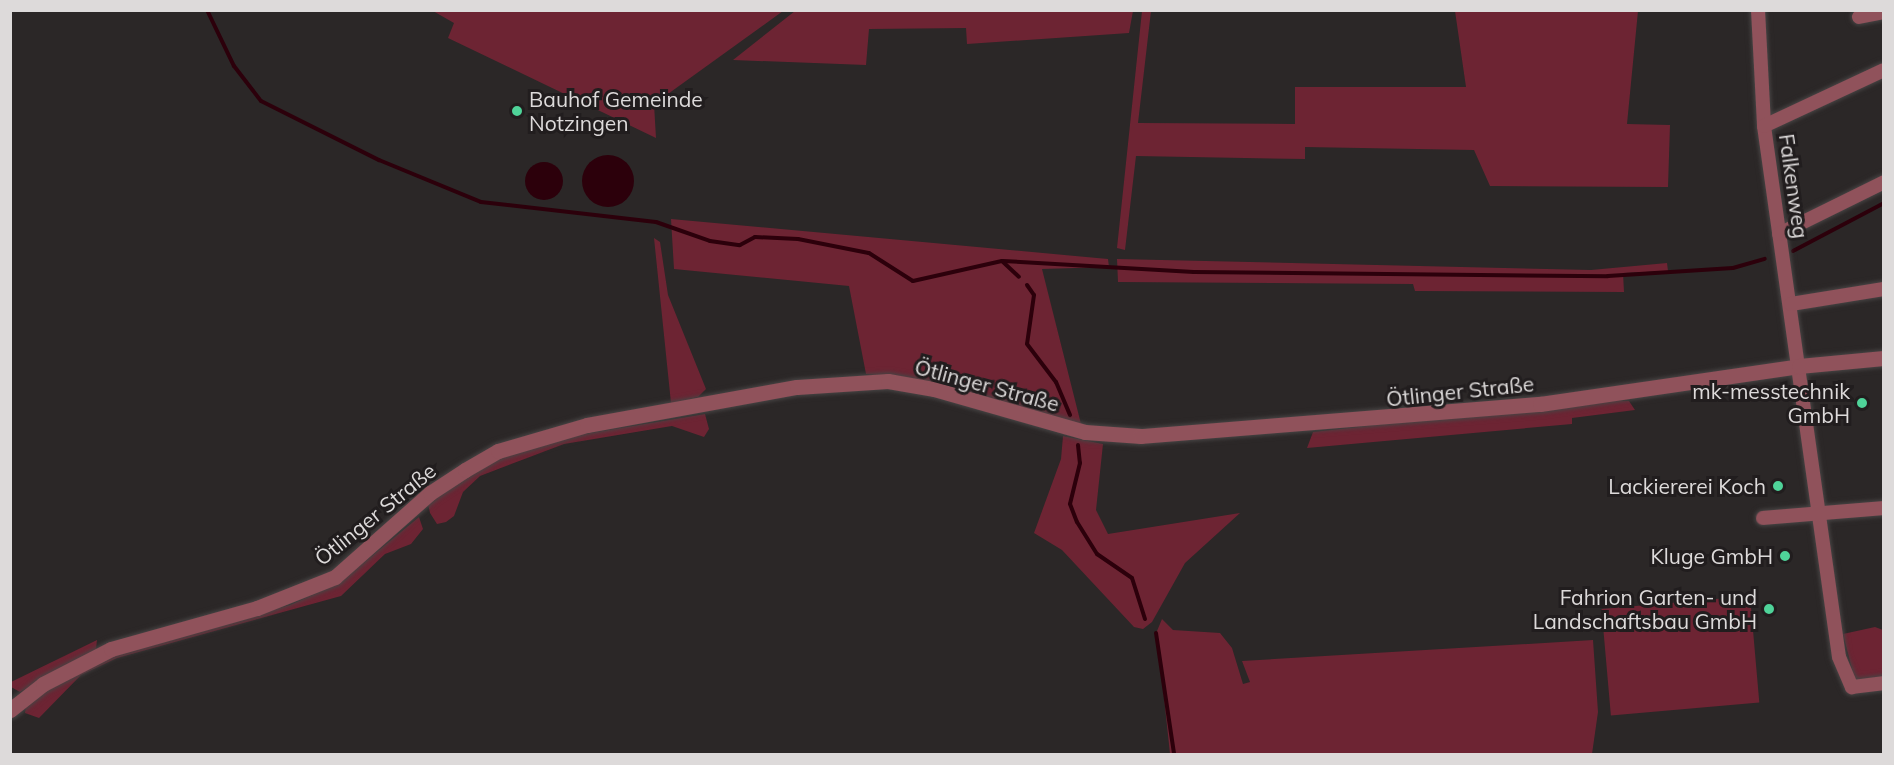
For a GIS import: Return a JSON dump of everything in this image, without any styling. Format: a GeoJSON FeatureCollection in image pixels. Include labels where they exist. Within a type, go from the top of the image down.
{"type":"FeatureCollection","features":[{"type":"Feature","properties":{"kind":"street","name":"Falkenweg"},"geometry":{"type":"LineString","coordinates":[[1758,10],[1764,126],[1791,304],[1817,512],[1839,657],[1852,687],[1884,683]]}},
{"type":"Feature","properties":{"kind":"street"},"geometry":{"type":"LineString","coordinates":[[1859,17],[1884,12]]}},
{"type":"Feature","properties":{"kind":"street"},"geometry":{"type":"LineString","coordinates":[[1764,126],[1884,70]]}},
{"type":"Feature","properties":{"kind":"street"},"geometry":{"type":"LineString","coordinates":[[1779,234],[1884,182]]}},
{"type":"Feature","properties":{"kind":"street"},"geometry":{"type":"LineString","coordinates":[[1791,304],[1884,289]]}},
{"type":"Feature","properties":{"kind":"street","name":"Ötlinger Straße"},"geometry":{"type":"LineString","coordinates":[[10,710],[44,684],[111,649],[257,608],[335,577],[430,493],[465,470],[498,451],[587,425],[797,387],[888,381],[934,389],[1085,432],[1142,436],[1540,404],[1799,366],[1884,358]]}},
{"type":"Feature","properties":{"kind":"street"},"geometry":{"type":"LineString","coordinates":[[1763,518],[1884,508]]}},
{"type":"Feature","properties":{"kind":"shaded area"},"geometry":{"type":"Polygon","coordinates":[[[433,11],[783,11],[654,104],[656,138],[448,38],[454,23],[433,11]]]}},
{"type":"Feature","properties":{"kind":"shaded area"},"geometry":{"type":"Polygon","coordinates":[[[795,11],[1133,11],[1129,33],[967,44],[966,28],[869,29],[866,65],[733,60],[795,11]]]}},
{"type":"Feature","properties":{"kind":"shaded area"},"geometry":{"type":"Polygon","coordinates":[[[1142,11],[1151,11],[1138,123],[1295,124],[1295,87],[1466,87],[1455,11],[1638,11],[1627,124],[1670,125],[1668,187],[1490,186],[1474,150],[1305,147],[1305,159],[1136,156],[1125,250],[1117,248],[1142,11]]]}},
{"type":"Feature","properties":{"kind":"shaded area"},"geometry":{"type":"Polygon","coordinates":[[[603,155],[613,155],[627,162],[634,181],[627,200],[613,207],[603,207],[593,203],[586,196],[582,186],[582,176],[586,166],[593,159],[603,155]]]}},
{"type":"Feature","properties":{"kind":"shaded area"},"geometry":{"type":"Polygon","coordinates":[[[544,162],[557,168],[563,181],[557,194],[544,200],[531,194],[525,181],[531,168],[544,162]]]}},
{"type":"Feature","properties":{"kind":"shaded area"},"geometry":{"type":"Polygon","coordinates":[[[671,219],[1108,259],[1109,267],[1042,269],[1081,424],[1041,417],[947,384],[866,374],[849,286],[674,269],[671,219]]]}},
{"type":"Feature","properties":{"kind":"shaded area"},"geometry":{"type":"Polygon","coordinates":[[[654,238],[660,242],[668,295],[706,389],[698,397],[671,403],[654,238]]]}},
{"type":"Feature","properties":{"kind":"shaded area"},"geometry":{"type":"Polygon","coordinates":[[[1117,259],[1591,270],[1667,263],[1668,271],[1623,273],[1624,292],[1415,291],[1413,284],[1118,282],[1117,259]]]}},
{"type":"Feature","properties":{"kind":"shaded area"},"geometry":{"type":"Polygon","coordinates":[[[1599,400],[1629,401],[1635,410],[1572,418],[1572,424],[1307,448],[1313,432],[1599,400]]]}},
{"type":"Feature","properties":{"kind":"shaded area"},"geometry":{"type":"Polygon","coordinates":[[[705,414],[709,429],[704,437],[672,426],[564,444],[480,476],[463,492],[454,516],[446,522],[437,524],[430,513],[428,504],[481,467],[518,450],[554,439],[705,414]]]}},
{"type":"Feature","properties":{"kind":"shaded area"},"geometry":{"type":"Polygon","coordinates":[[[1063,436],[1103,444],[1096,510],[1108,534],[1240,513],[1185,563],[1152,622],[1143,629],[1134,627],[1062,550],[1034,533],[1061,459],[1063,436]]]}},
{"type":"Feature","properties":{"kind":"shaded area"},"geometry":{"type":"Polygon","coordinates":[[[419,517],[423,529],[411,544],[385,554],[341,596],[117,658],[81,675],[39,718],[25,713],[26,705],[55,683],[137,646],[290,605],[339,583],[419,517]]]}},
{"type":"Feature","properties":{"kind":"shaded area"},"geometry":{"type":"Polygon","coordinates":[[[1750,596],[1759,703],[1611,716],[1602,609],[1750,596]]]}},
{"type":"Feature","properties":{"kind":"shaded area"},"geometry":{"type":"Polygon","coordinates":[[[1162,619],[1173,630],[1220,633],[1232,648],[1243,684],[1250,682],[1242,661],[1593,640],[1598,712],[1592,754],[1170,754],[1157,631],[1162,619]]]}},
{"type":"Feature","properties":{"kind":"shaded area"},"geometry":{"type":"Polygon","coordinates":[[[1875,627],[1883,630],[1883,677],[1855,681],[1843,634],[1875,627]]]}},
{"type":"Feature","properties":{"kind":"shaded area"},"geometry":{"type":"Polygon","coordinates":[[[97,640],[96,649],[20,692],[11,687],[11,682],[97,640]]]}},
{"type":"Feature","properties":{"kind":"waterway"},"geometry":{"type":"LineString","coordinates":[[207,10],[234,66],[261,101],[379,160],[481,202],[656,222],[710,241],[740,245],[755,237],[798,239],[869,253],[913,281],[1002,261],[1019,277]]}},
{"type":"Feature","properties":{"kind":"waterway"},"geometry":{"type":"LineString","coordinates":[[1793,251],[1884,203]]}},
{"type":"Feature","properties":{"kind":"waterway"},"geometry":{"type":"LineString","coordinates":[[1003,261],[1194,272],[1608,276],[1733,268],[1765,259]]}},
{"type":"Feature","properties":{"kind":"waterway"},"geometry":{"type":"LineString","coordinates":[[1027,285],[1034,295],[1027,344],[1056,382],[1070,415]]}},
{"type":"Feature","properties":{"kind":"waterway"},"geometry":{"type":"LineString","coordinates":[[1078,445],[1080,463],[1070,504],[1077,522],[1097,554],[1132,578],[1145,619]]}},
{"type":"Feature","properties":{"kind":"waterway"},"geometry":{"type":"LineString","coordinates":[[1156,633],[1174,754]]}},
{"type":"Feature","properties":{"kind":"place","name":"Bauhof Gemeinde Notzingen"},"geometry":{"type":"Point","coordinates":[517,111]}},
{"type":"Feature","properties":{"kind":"place","name":"mk-messtechnik GmbH"},"geometry":{"type":"Point","coordinates":[1862,403]}},
{"type":"Feature","properties":{"kind":"place","name":"Lackiererei Koch"},"geometry":{"type":"Point","coordinates":[1778,486]}},
{"type":"Feature","properties":{"kind":"place","name":"Kluge GmbH"},"geometry":{"type":"Point","coordinates":[1785,556]}},
{"type":"Feature","properties":{"kind":"place","name":"Fahrion Garten- und Landschaftsbau GmbH"},"geometry":{"type":"Point","coordinates":[1769,609]}}]}
